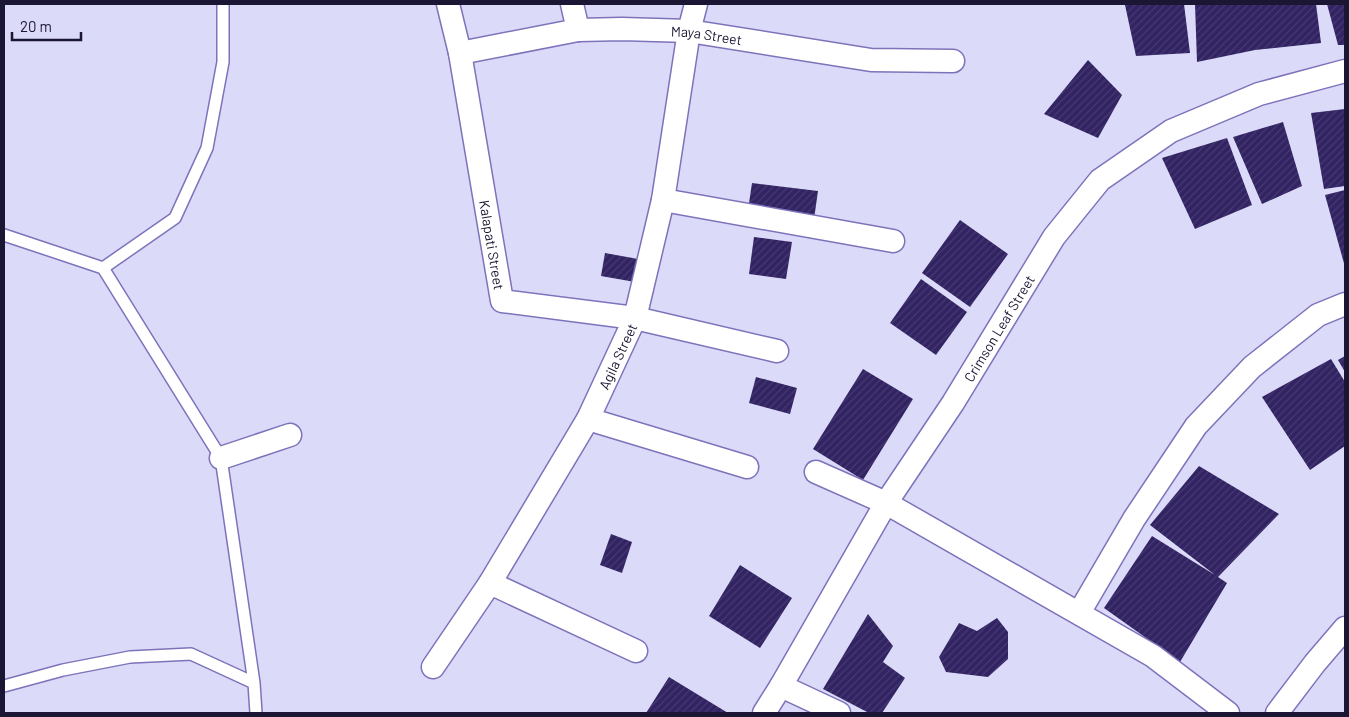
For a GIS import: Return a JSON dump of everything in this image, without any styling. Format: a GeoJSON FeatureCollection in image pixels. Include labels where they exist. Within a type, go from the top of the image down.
{"type":"FeatureCollection","features":[{"type":"Feature","properties":{"kind":"street","name":"Kalapati Street"},"geometry":{"type":"LineString","coordinates":[[448,4],[460,53],[502,301],[635,318],[776,351]]}},
{"type":"Feature","properties":{"kind":"street"},"geometry":{"type":"LineString","coordinates":[[572,4],[578,30]]}},
{"type":"Feature","properties":{"kind":"street","name":"Agila Street"},"geometry":{"type":"LineString","coordinates":[[433,667],[490,584],[588,419],[635,318],[663,200],[689,31],[696,4]]}},
{"type":"Feature","properties":{"kind":"street","name":"Maya Street"},"geometry":{"type":"LineString","coordinates":[[460,53],[578,30],[689,31],[871,60],[953,61]]}},
{"type":"Feature","properties":{"kind":"street","name":"Crimson Leaf Street"},"geometry":{"type":"LineString","coordinates":[[764,713],[886,504],[953,403],[1054,237],[1100,180],[1171,131],[1259,94],[1345,71]]}},
{"type":"Feature","properties":{"kind":"street"},"geometry":{"type":"LineString","coordinates":[[663,200],[893,241]]}},
{"type":"Feature","properties":{"kind":"street"},"geometry":{"type":"LineString","coordinates":[[1079,613],[1134,519],[1196,426],[1252,367],[1318,315],[1345,304]]}},
{"type":"Feature","properties":{"kind":"street"},"geometry":{"type":"LineString","coordinates":[[588,419],[747,468]]}},
{"type":"Feature","properties":{"kind":"street"},"geometry":{"type":"LineString","coordinates":[[221,458],[290,434]]}},
{"type":"Feature","properties":{"kind":"street"},"geometry":{"type":"LineString","coordinates":[[816,472],[886,504],[1154,656],[1228,713]]}},
{"type":"Feature","properties":{"kind":"street"},"geometry":{"type":"LineString","coordinates":[[490,584],[636,651]]}},
{"type":"Feature","properties":{"kind":"street"},"geometry":{"type":"LineString","coordinates":[[1277,713],[1315,663],[1345,628]]}},
{"type":"Feature","properties":{"kind":"street"},"geometry":{"type":"LineString","coordinates":[[781,686],[839,713]]}},
{"type":"Feature","properties":{"kind":"lane"},"geometry":{"type":"LineString","coordinates":[[103,268],[174,218],[207,148],[223,62],[223,4]]}},
{"type":"Feature","properties":{"kind":"lane"},"geometry":{"type":"LineString","coordinates":[[4,235],[103,268],[221,458],[254,683],[256,713]]}},
{"type":"Feature","properties":{"kind":"lane"},"geometry":{"type":"LineString","coordinates":[[4,686],[62,670],[130,657],[190,654],[254,683]]}},
{"type":"Feature","properties":{"kind":"building"},"geometry":{"type":"Polygon","coordinates":[[[1184,4],[1190,53],[1136,56],[1125,5],[1184,4]]]}},
{"type":"Feature","properties":{"kind":"building"},"geometry":{"type":"Polygon","coordinates":[[[1195,4],[1316,4],[1321,43],[1255,50],[1197,62],[1195,4]]]}},
{"type":"Feature","properties":{"kind":"building"},"geometry":{"type":"Polygon","coordinates":[[[1327,4],[1345,4],[1345,45],[1338,45],[1327,4]]]}},
{"type":"Feature","properties":{"kind":"building"},"geometry":{"type":"Polygon","coordinates":[[[1088,60],[1122,95],[1098,138],[1044,114],[1088,60]]]}},
{"type":"Feature","properties":{"kind":"building"},"geometry":{"type":"Polygon","coordinates":[[[1345,109],[1345,186],[1324,189],[1311,113],[1345,109]]]}},
{"type":"Feature","properties":{"kind":"building"},"geometry":{"type":"Polygon","coordinates":[[[1283,122],[1302,186],[1262,204],[1233,137],[1283,122]]]}},
{"type":"Feature","properties":{"kind":"building"},"geometry":{"type":"Polygon","coordinates":[[[1227,138],[1252,205],[1195,229],[1162,158],[1227,138]]]}},
{"type":"Feature","properties":{"kind":"building"},"geometry":{"type":"Polygon","coordinates":[[[752,183],[818,191],[814,219],[748,210],[752,183]]]}},
{"type":"Feature","properties":{"kind":"building"},"geometry":{"type":"Polygon","coordinates":[[[1345,190],[1345,267],[1325,195],[1345,190]]]}},
{"type":"Feature","properties":{"kind":"building"},"geometry":{"type":"Polygon","coordinates":[[[960,220],[1008,254],[970,307],[922,273],[960,220]]]}},
{"type":"Feature","properties":{"kind":"building"},"geometry":{"type":"Polygon","coordinates":[[[754,237],[792,242],[786,279],[749,274],[754,237]]]}},
{"type":"Feature","properties":{"kind":"building"},"geometry":{"type":"Polygon","coordinates":[[[605,253],[638,259],[635,282],[601,276],[605,253]]]}},
{"type":"Feature","properties":{"kind":"building"},"geometry":{"type":"Polygon","coordinates":[[[921,279],[967,312],[936,355],[890,323],[921,279]]]}},
{"type":"Feature","properties":{"kind":"building"},"geometry":{"type":"Polygon","coordinates":[[[1345,356],[1345,372],[1338,360],[1345,356]]]}},
{"type":"Feature","properties":{"kind":"building"},"geometry":{"type":"Polygon","coordinates":[[[1331,359],[1345,382],[1345,446],[1310,470],[1262,397],[1331,359]]]}},
{"type":"Feature","properties":{"kind":"building"},"geometry":{"type":"Polygon","coordinates":[[[863,369],[913,399],[863,480],[813,449],[863,369]]]}},
{"type":"Feature","properties":{"kind":"building"},"geometry":{"type":"Polygon","coordinates":[[[756,377],[797,388],[790,414],[749,403],[756,377]]]}},
{"type":"Feature","properties":{"kind":"building"},"geometry":{"type":"Polygon","coordinates":[[[1199,466],[1279,514],[1218,577],[1227,583],[1180,662],[1104,608],[1152,536],[1215,575],[1150,525],[1199,466]]]}},
{"type":"Feature","properties":{"kind":"building"},"geometry":{"type":"Polygon","coordinates":[[[611,534],[632,542],[622,573],[600,565],[611,534]]]}},
{"type":"Feature","properties":{"kind":"building"},"geometry":{"type":"Polygon","coordinates":[[[740,565],[792,598],[760,648],[709,616],[740,565]]]}},
{"type":"Feature","properties":{"kind":"building"},"geometry":{"type":"Polygon","coordinates":[[[868,614],[893,646],[883,662],[905,678],[882,713],[869,713],[823,689],[868,614]]]}},
{"type":"Feature","properties":{"kind":"building"},"geometry":{"type":"Polygon","coordinates":[[[997,618],[1008,632],[1008,659],[988,677],[946,672],[939,657],[959,623],[977,631],[997,618]]]}},
{"type":"Feature","properties":{"kind":"building"},"geometry":{"type":"Polygon","coordinates":[[[669,677],[728,713],[646,713],[669,677]]]}}]}
